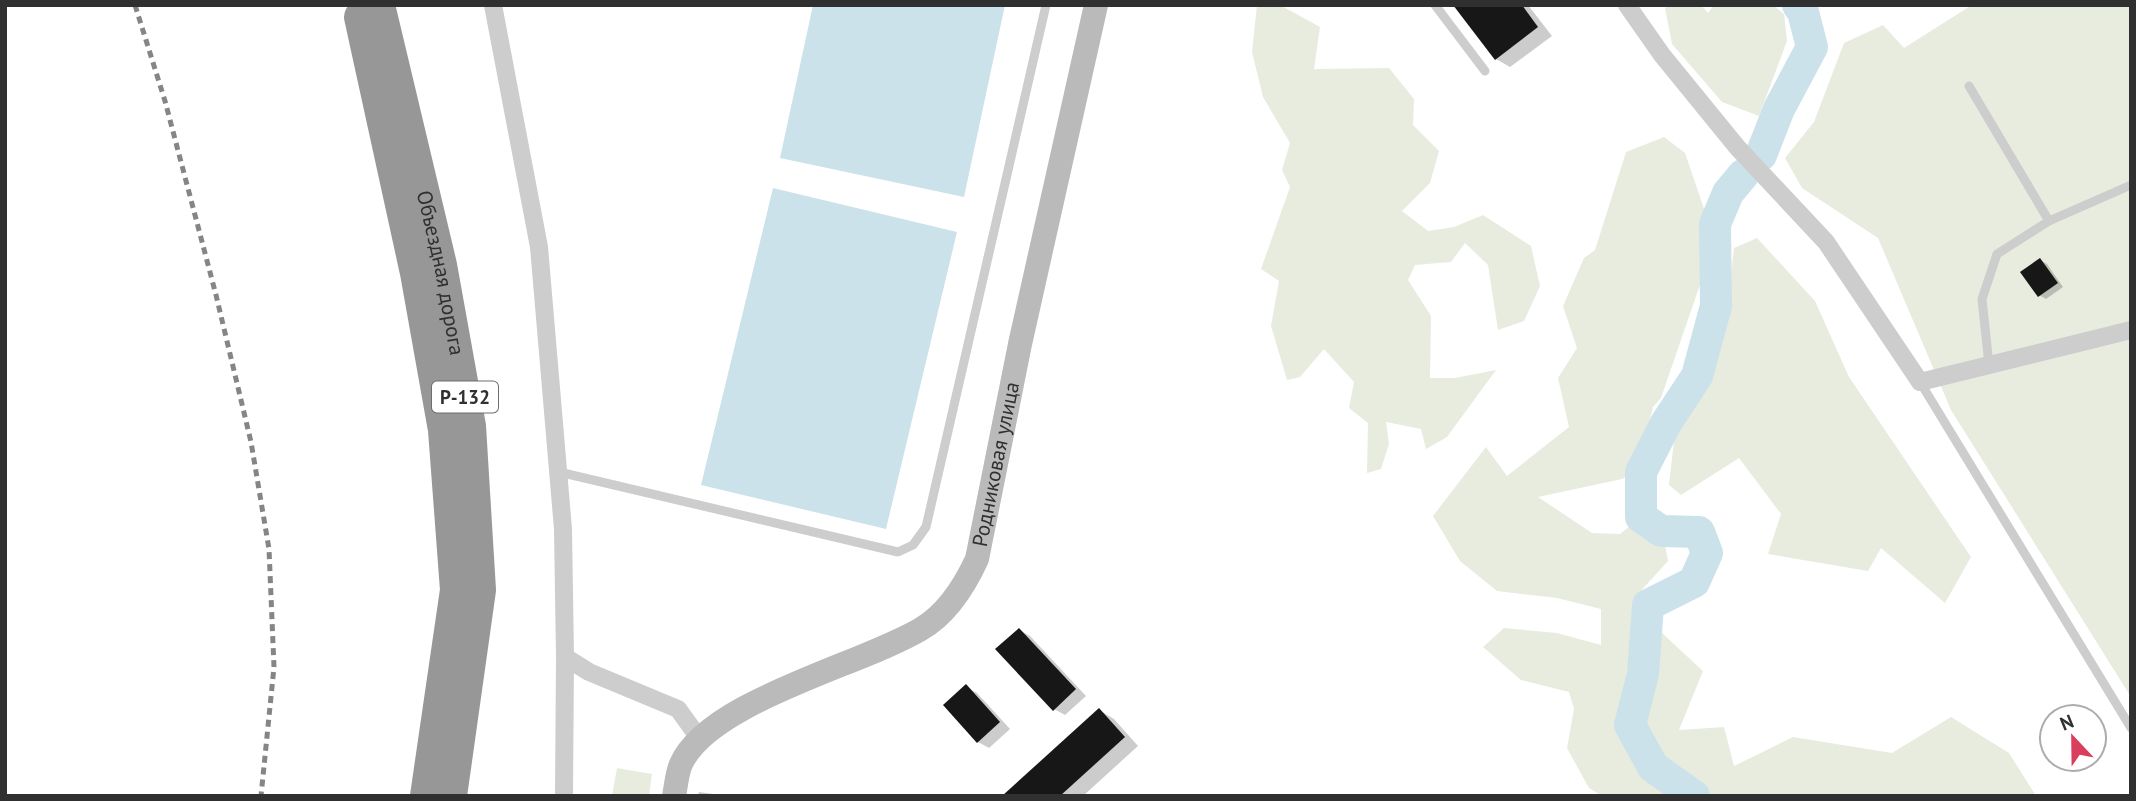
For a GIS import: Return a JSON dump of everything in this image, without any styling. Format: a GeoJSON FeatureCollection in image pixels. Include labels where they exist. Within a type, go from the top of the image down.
{"type":"FeatureCollection","features":[{"type":"Feature","properties":{"kind":"highway","name":"Объездная дорога"},"geometry":{"type":"LineString","coordinates":[[358,5],[416,273],[444,430],[456,590],[426,796]]}},
{"type":"Feature","properties":{"kind":"highway","name":"Объездная дорога"},"geometry":{"type":"LineString","coordinates":[[379,5],[441,265],[470,426],[480,590],[451,796]]}},
{"type":"Feature","properties":{"kind":"street"},"geometry":{"type":"LineString","coordinates":[[493,5],[539,247],[559,472],[565,657],[564,796]]}},
{"type":"Feature","properties":{"kind":"street","name":"Родниковая улица"},"geometry":{"type":"LineString","coordinates":[[674,796],[681,764],[699,738],[715,725],[757,701],[923,628],[966,583],[977,559],[1020,344],[1096,5]]}},
{"type":"Feature","properties":{"kind":"street"},"geometry":{"type":"LineString","coordinates":[[1627,5],[1662,55],[1737,147],[1826,243],[1920,382],[2131,330]]}},
{"type":"Feature","properties":{"kind":"street"},"geometry":{"type":"LineString","coordinates":[[565,657],[589,672],[678,709],[699,738]]}},
{"type":"Feature","properties":{"kind":"lane"},"geometry":{"type":"LineString","coordinates":[[559,472],[898,552],[913,545],[926,527],[1046,5]]}},
{"type":"Feature","properties":{"kind":"lane"},"geometry":{"type":"LineString","coordinates":[[1435,5],[1485,71]]}},
{"type":"Feature","properties":{"kind":"lane"},"geometry":{"type":"LineString","coordinates":[[1969,86],[2049,221]]}},
{"type":"Feature","properties":{"kind":"lane"},"geometry":{"type":"LineString","coordinates":[[1989,365],[1982,299],[1997,254],[2049,221],[2131,186]]}},
{"type":"Feature","properties":{"kind":"lane"},"geometry":{"type":"LineString","coordinates":[[1920,382],[2131,728]]}},
{"type":"Feature","properties":{"kind":"shaded area"},"geometry":{"type":"Polygon","coordinates":[[[1257,5],[1280,5],[1320,27],[1314,69],[1389,68],[1414,99],[1413,125],[1439,151],[1430,183],[1402,211],[1428,231],[1454,227],[1483,215],[1531,246],[1540,286],[1524,321],[1498,330],[1488,265],[1465,243],[1451,262],[1415,265],[1408,280],[1431,316],[1430,378],[1455,378],[1496,370],[1447,437],[1426,449],[1421,429],[1386,422],[1389,444],[1381,469],[1367,473],[1368,423],[1349,408],[1354,382],[1324,349],[1300,377],[1287,380],[1271,326],[1279,281],[1261,269],[1290,187],[1282,170],[1290,143],[1263,97],[1252,52],[1257,5]]]}},
{"type":"Feature","properties":{"kind":"shaded area"},"geometry":{"type":"Polygon","coordinates":[[[1668,5],[1701,5],[1708,13],[1714,5],[1773,5],[1784,14],[1787,41],[1759,116],[1722,102],[1672,44],[1665,8],[1668,5]]]}},
{"type":"Feature","properties":{"kind":"shaded area"},"geometry":{"type":"Polygon","coordinates":[[[1972,5],[2131,5],[2131,697],[1951,410],[1878,238],[1802,188],[1785,158],[1814,122],[1844,43],[1883,25],[1904,48],[1972,5]]]}},
{"type":"Feature","properties":{"kind":"shaded area"},"geometry":{"type":"Polygon","coordinates":[[[1664,137],[1685,153],[1710,226],[1703,276],[1661,398],[1653,407],[1637,471],[1622,479],[1538,497],[1592,533],[1620,534],[1646,517],[1662,528],[1668,561],[1638,594],[1621,714],[1652,784],[1671,796],[1602,796],[1589,788],[1567,748],[1574,709],[1569,692],[1521,680],[1483,647],[1504,628],[1557,633],[1601,645],[1601,609],[1557,598],[1497,591],[1460,561],[1433,516],[1486,447],[1507,476],[1569,427],[1558,378],[1577,348],[1563,306],[1584,258],[1595,250],[1626,152],[1664,137]]]}},
{"type":"Feature","properties":{"kind":"shaded area"},"geometry":{"type":"Polygon","coordinates":[[[1757,238],[1815,301],[1849,377],[1971,557],[1945,603],[1881,548],[1868,571],[1768,554],[1781,514],[1739,458],[1681,495],[1669,485],[1675,431],[1697,399],[1725,327],[1734,248],[1757,238]]]}},
{"type":"Feature","properties":{"kind":"shaded area"},"geometry":{"type":"Polygon","coordinates":[[[1662,633],[1703,671],[1679,730],[1724,727],[1734,766],[1793,737],[1892,753],[1951,717],[2009,753],[2036,796],[1714,796],[1667,768],[1637,724],[1652,685],[1662,633]]]}},
{"type":"Feature","properties":{"kind":"shaded area"},"geometry":{"type":"Polygon","coordinates":[[[617,768],[652,774],[649,796],[612,796],[617,768]]]}},
{"type":"Feature","properties":{"kind":"water"},"geometry":{"type":"Polygon","coordinates":[[[813,5],[1005,5],[964,197],[780,158],[813,5]]]}},
{"type":"Feature","properties":{"kind":"water"},"geometry":{"type":"Polygon","coordinates":[[[773,188],[957,232],[886,529],[701,485],[773,188]]]}},
{"type":"Feature","properties":{"kind":"building"},"geometry":{"type":"Polygon","coordinates":[[[1453,5],[1522,5],[1538,27],[1495,60],[1453,5]]]}},
{"type":"Feature","properties":{"kind":"building"},"geometry":{"type":"Polygon","coordinates":[[[2040,258],[2058,283],[2038,297],[2020,272],[2040,258]]]}},
{"type":"Feature","properties":{"kind":"building"},"geometry":{"type":"Polygon","coordinates":[[[1019,628],[1076,689],[1053,711],[995,649],[1019,628]]]}},
{"type":"Feature","properties":{"kind":"building"},"geometry":{"type":"Polygon","coordinates":[[[966,684],[1000,722],[977,743],[943,705],[966,684]]]}},
{"type":"Feature","properties":{"kind":"building"},"geometry":{"type":"Polygon","coordinates":[[[1099,708],[1125,737],[1060,796],[1002,796],[1099,708]]]}},
{"type":"Feature","properties":{"kind":"waterway"},"geometry":{"type":"LineString","coordinates":[[1761,155],[1779,109],[1812,47],[1803,12],[1798,5]]}},
{"type":"Feature","properties":{"kind":"waterway"},"geometry":{"type":"LineString","coordinates":[[1694,796],[1653,767],[1630,725],[1643,674],[1648,605],[1694,582],[1707,553],[1699,532],[1661,531],[1641,517],[1641,472],[1666,423],[1697,376],[1716,306],[1715,224],[1728,193],[1743,175]]}},
{"type":"Feature","properties":{"kind":"railway"},"geometry":{"type":"LineString","coordinates":[[135,5],[165,101],[216,295],[251,442],[269,549],[274,667],[261,796]]}}]}
